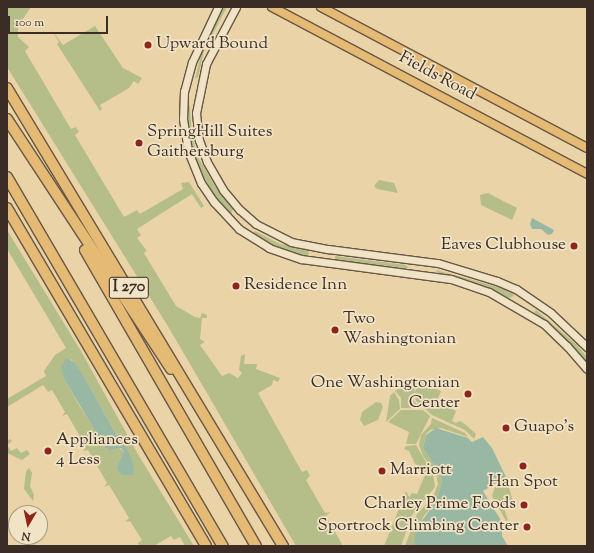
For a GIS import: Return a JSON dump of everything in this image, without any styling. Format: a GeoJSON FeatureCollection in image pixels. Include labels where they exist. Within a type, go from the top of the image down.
{"type":"FeatureCollection","features":[{"type":"Feature","properties":{"kind":"highway","name":"I 270"},"geometry":{"type":"LineString","coordinates":[[7,88],[283,546]]}},
{"type":"Feature","properties":{"kind":"highway","name":"I 270"},"geometry":{"type":"LineString","coordinates":[[7,118],[54,194],[160,382],[256,546]]}},
{"type":"Feature","properties":{"kind":"highway","name":"I 270"},"geometry":{"type":"LineString","coordinates":[[7,177],[223,546]]}},
{"type":"Feature","properties":{"kind":"highway"},"geometry":{"type":"LineString","coordinates":[[54,194],[121,291],[225,457],[250,489]]}},
{"type":"Feature","properties":{"kind":"highway"},"geometry":{"type":"LineString","coordinates":[[7,208],[206,546]]}},
{"type":"Feature","properties":{"kind":"main road","name":"Fields Road"},"geometry":{"type":"LineString","coordinates":[[272,7],[587,174]]}},
{"type":"Feature","properties":{"kind":"main road","name":"Fields Road"},"geometry":{"type":"LineString","coordinates":[[321,7],[587,148]]}},
{"type":"Feature","properties":{"kind":"street"},"geometry":{"type":"LineString","coordinates":[[218,7],[197,51],[184,91],[184,132],[195,171],[214,202],[239,229],[269,248],[301,259],[423,275],[470,285],[522,309],[558,336],[587,369]]}},
{"type":"Feature","properties":{"kind":"street"},"geometry":{"type":"LineString","coordinates":[[236,7],[206,64],[199,94],[197,129],[207,162],[230,200],[256,224],[291,242],[328,249],[425,261],[478,273],[530,298],[551,313],[587,347]]}},
{"type":"Feature","properties":{"kind":"street"},"geometry":{"type":"LineString","coordinates":[[326,263],[328,249]]}},
{"type":"Feature","properties":{"kind":"street"},"geometry":{"type":"LineString","coordinates":[[423,275],[425,261]]}},
{"type":"Feature","properties":{"kind":"street"},"geometry":{"type":"LineString","coordinates":[[522,309],[530,298]]}},
{"type":"Feature","properties":{"kind":"green space"},"geometry":{"type":"Polygon","coordinates":[[[7,7],[31,7],[18,26],[18,37],[29,47],[25,51],[71,129],[76,127],[79,132],[75,135],[124,217],[137,210],[140,214],[183,189],[181,183],[189,182],[204,206],[201,208],[192,194],[137,229],[141,235],[137,238],[147,251],[144,253],[176,306],[195,317],[200,318],[202,313],[207,315],[207,318],[202,318],[200,339],[205,342],[200,345],[222,376],[229,373],[238,378],[242,373],[239,370],[241,356],[245,354],[244,364],[257,364],[256,369],[280,378],[278,382],[273,380],[272,385],[258,393],[302,472],[307,470],[310,476],[306,480],[325,513],[330,512],[326,516],[343,546],[296,546],[169,328],[7,67],[7,7]]]}},
{"type":"Feature","properties":{"kind":"green space"},"geometry":{"type":"Polygon","coordinates":[[[222,7],[227,7],[204,51],[198,77],[195,79],[204,42],[222,7]]]}},
{"type":"Feature","properties":{"kind":"green space"},"geometry":{"type":"Polygon","coordinates":[[[95,26],[123,68],[142,78],[138,84],[134,81],[129,88],[100,105],[102,109],[100,111],[57,44],[59,42],[51,29],[63,45],[95,26]]]}},
{"type":"Feature","properties":{"kind":"green space"},"geometry":{"type":"Polygon","coordinates":[[[187,104],[190,106],[192,136],[198,157],[215,186],[233,209],[231,214],[216,201],[194,158],[186,120],[187,104]]]}},
{"type":"Feature","properties":{"kind":"green space"},"geometry":{"type":"Polygon","coordinates":[[[379,180],[394,183],[398,193],[377,189],[374,186],[379,180]]]}},
{"type":"Feature","properties":{"kind":"green space"},"geometry":{"type":"Polygon","coordinates":[[[488,193],[517,208],[512,220],[481,205],[480,195],[488,193]]]}},
{"type":"Feature","properties":{"kind":"green space"},"geometry":{"type":"Polygon","coordinates":[[[7,230],[81,351],[139,456],[194,546],[185,546],[180,537],[174,540],[171,536],[154,546],[139,546],[138,543],[142,540],[130,521],[125,522],[129,518],[109,485],[104,487],[107,483],[88,450],[83,451],[86,447],[67,414],[62,416],[65,412],[52,390],[48,392],[43,385],[7,407],[7,399],[46,376],[44,371],[55,355],[66,348],[7,249],[7,230]],[[71,359],[64,379],[107,449],[119,448],[124,451],[117,466],[134,466],[82,373],[71,359]]]}},
{"type":"Feature","properties":{"kind":"green space"},"geometry":{"type":"Polygon","coordinates":[[[255,231],[280,244],[308,249],[309,254],[303,256],[281,249],[253,234],[255,231]]]}},
{"type":"Feature","properties":{"kind":"green space"},"geometry":{"type":"Polygon","coordinates":[[[335,256],[406,265],[408,267],[406,269],[335,260],[335,256]]]}},
{"type":"Feature","properties":{"kind":"green space"},"geometry":{"type":"Polygon","coordinates":[[[436,270],[513,291],[514,296],[509,298],[468,280],[437,273],[436,270]]]}},
{"type":"Feature","properties":{"kind":"green space"},"geometry":{"type":"Polygon","coordinates":[[[536,310],[577,345],[587,357],[587,364],[566,340],[534,312],[536,310]]]}},
{"type":"Feature","properties":{"kind":"green space"},"geometry":{"type":"Polygon","coordinates":[[[417,382],[412,399],[421,408],[401,408],[401,398],[395,391],[409,383],[417,382]]]}},
{"type":"Feature","properties":{"kind":"green space"},"geometry":{"type":"Polygon","coordinates":[[[420,383],[441,391],[437,401],[456,411],[452,421],[456,423],[460,421],[466,425],[476,434],[474,439],[465,430],[432,415],[416,401],[414,393],[420,383]]]}},
{"type":"Feature","properties":{"kind":"green space"},"geometry":{"type":"Polygon","coordinates":[[[394,392],[399,400],[400,409],[386,422],[390,396],[394,392]]]}},
{"type":"Feature","properties":{"kind":"green space"},"geometry":{"type":"Polygon","coordinates":[[[376,402],[381,403],[383,407],[378,420],[364,426],[360,420],[362,412],[376,402]]]}},
{"type":"Feature","properties":{"kind":"green space"},"geometry":{"type":"Polygon","coordinates":[[[401,410],[423,410],[430,416],[416,444],[406,444],[409,432],[388,422],[401,410]]]}},
{"type":"Feature","properties":{"kind":"green space"},"geometry":{"type":"Polygon","coordinates":[[[432,418],[465,433],[468,437],[441,428],[430,430],[426,434],[423,448],[438,471],[442,480],[441,486],[435,503],[423,517],[414,546],[405,546],[417,514],[433,497],[438,484],[436,474],[423,456],[419,445],[421,435],[431,424],[432,418]]]}},
{"type":"Feature","properties":{"kind":"green space"},"geometry":{"type":"Polygon","coordinates":[[[10,439],[12,441],[7,445],[7,441],[10,439]]]}},
{"type":"Feature","properties":{"kind":"green space"},"geometry":{"type":"Polygon","coordinates":[[[7,445],[11,451],[17,448],[21,453],[27,450],[30,454],[22,460],[7,453],[7,445]]]}},
{"type":"Feature","properties":{"kind":"green space"},"geometry":{"type":"Polygon","coordinates":[[[416,445],[433,474],[435,487],[412,515],[401,546],[384,546],[406,491],[409,497],[412,493],[417,494],[425,475],[422,467],[415,464],[409,451],[404,449],[406,446],[416,445]]]}},
{"type":"Feature","properties":{"kind":"green space"},"geometry":{"type":"Polygon","coordinates":[[[29,468],[32,473],[30,486],[34,495],[33,501],[24,489],[26,471],[29,468]]]}},
{"type":"Feature","properties":{"kind":"green space"},"geometry":{"type":"Polygon","coordinates":[[[507,480],[513,502],[503,505],[508,520],[506,521],[492,496],[495,487],[507,480]]]}},
{"type":"Feature","properties":{"kind":"shaded area"},"geometry":{"type":"Polygon","coordinates":[[[532,218],[554,230],[552,234],[548,235],[541,229],[532,229],[530,224],[532,218]]]}},
{"type":"Feature","properties":{"kind":"shaded area"},"geometry":{"type":"Polygon","coordinates":[[[66,358],[74,362],[82,373],[121,443],[127,449],[134,466],[133,475],[122,475],[118,471],[117,466],[124,451],[121,448],[109,450],[105,447],[64,379],[61,366],[66,358]]]}},
{"type":"Feature","properties":{"kind":"shaded area"},"geometry":{"type":"Polygon","coordinates":[[[436,428],[468,438],[472,442],[483,437],[492,448],[506,477],[483,491],[502,522],[502,536],[508,546],[414,546],[416,529],[435,503],[441,486],[442,480],[438,471],[423,448],[426,435],[436,428]]]}},
{"type":"Feature","properties":{"kind":"place","name":"Upward Bound"},"geometry":{"type":"Point","coordinates":[148,45]}},
{"type":"Feature","properties":{"kind":"place","name":"SpringHill Suites Gaithersburg"},"geometry":{"type":"Point","coordinates":[139,143]}},
{"type":"Feature","properties":{"kind":"place","name":"Eaves Clubhouse"},"geometry":{"type":"Point","coordinates":[574,246]}},
{"type":"Feature","properties":{"kind":"place","name":"Residence Inn"},"geometry":{"type":"Point","coordinates":[236,286]}},
{"type":"Feature","properties":{"kind":"place","name":"Two Washingtonian"},"geometry":{"type":"Point","coordinates":[335,330]}},
{"type":"Feature","properties":{"kind":"place","name":"One Washingtonian Center"},"geometry":{"type":"Point","coordinates":[468,394]}},
{"type":"Feature","properties":{"kind":"place","name":"Guapo's"},"geometry":{"type":"Point","coordinates":[506,428]}},
{"type":"Feature","properties":{"kind":"place","name":"Appliances 4 Less"},"geometry":{"type":"Point","coordinates":[48,451]}},
{"type":"Feature","properties":{"kind":"place","name":"Han Spot"},"geometry":{"type":"Point","coordinates":[523,466]}},
{"type":"Feature","properties":{"kind":"place","name":"Marriott"},"geometry":{"type":"Point","coordinates":[382,471]}},
{"type":"Feature","properties":{"kind":"place","name":"Charley Prime Foods"},"geometry":{"type":"Point","coordinates":[524,505]}},
{"type":"Feature","properties":{"kind":"place","name":"Sportrock Climbing Center"},"geometry":{"type":"Point","coordinates":[527,527]}}]}
